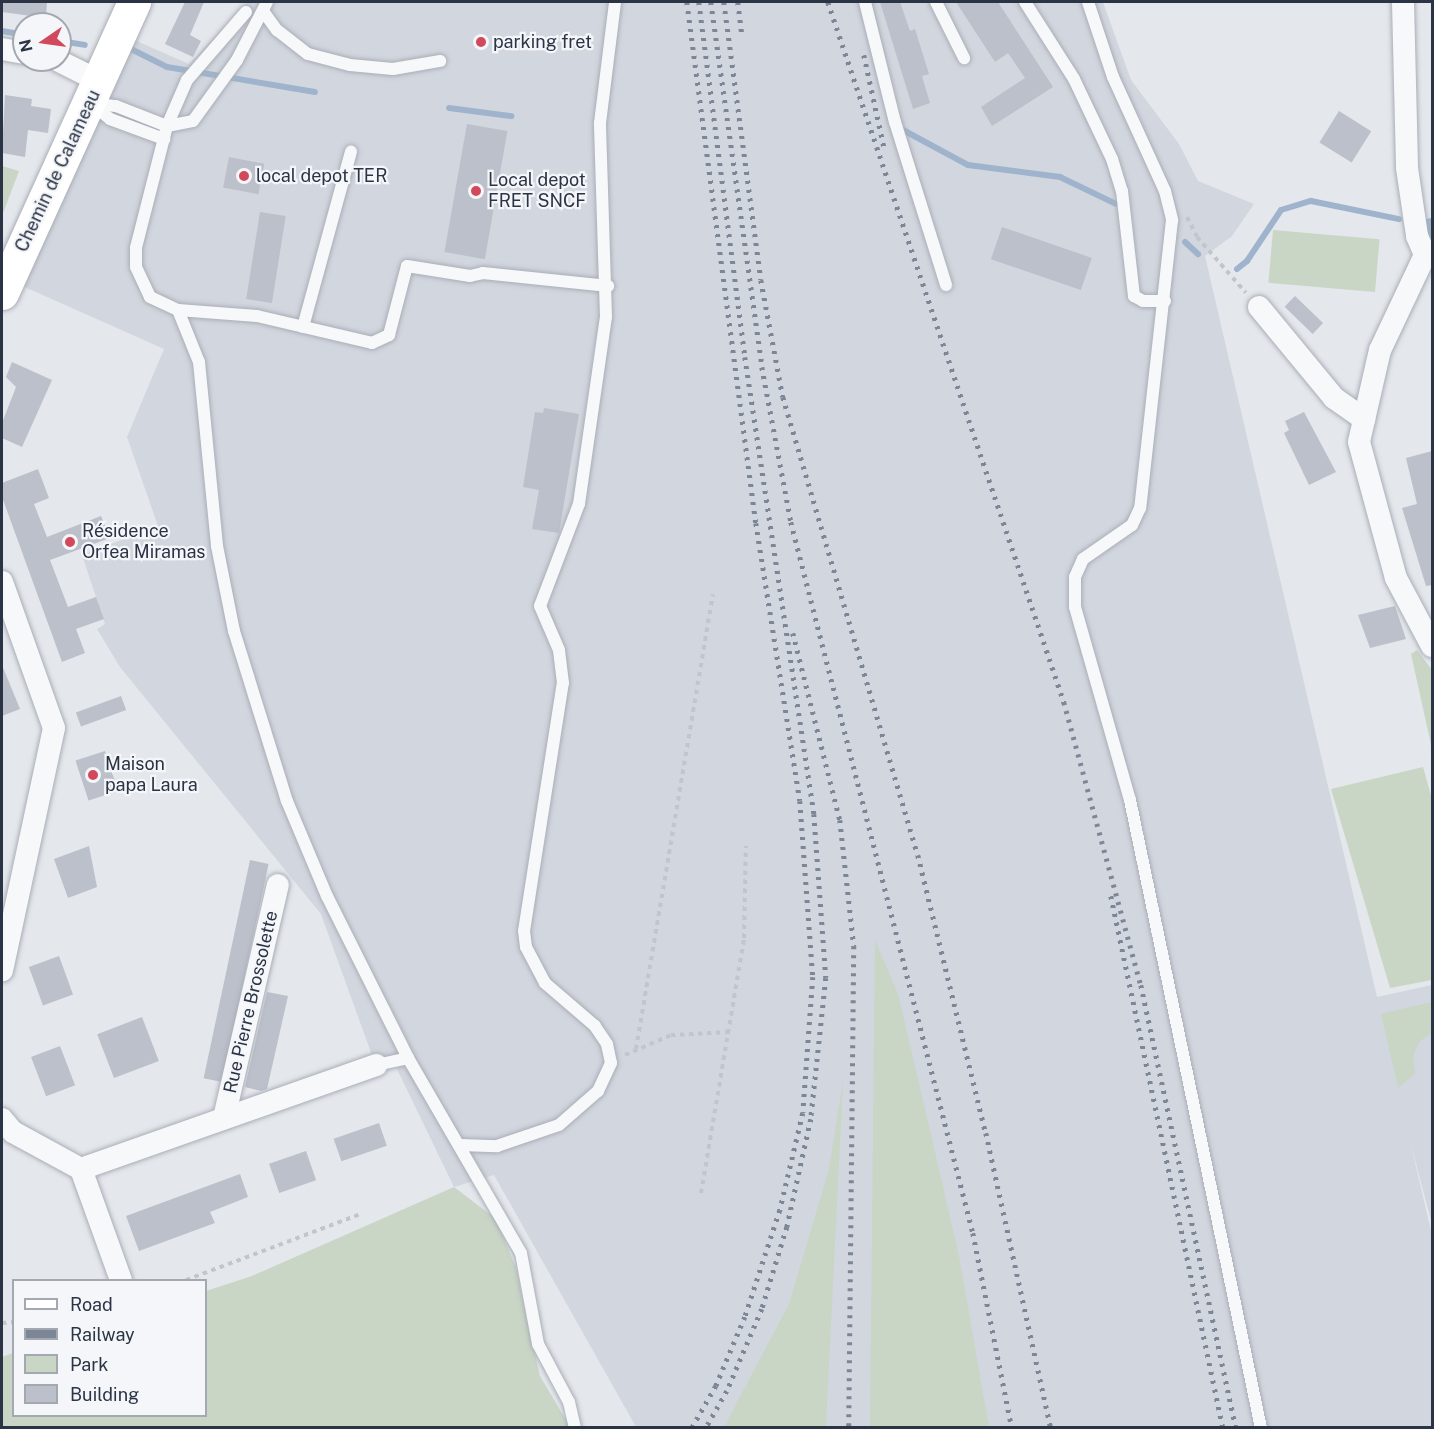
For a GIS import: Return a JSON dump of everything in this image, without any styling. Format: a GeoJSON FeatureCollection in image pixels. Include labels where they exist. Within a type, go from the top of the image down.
{"type":"FeatureCollection","features":[{"type":"Feature","properties":{"kind":"main road","name":"Chemin de Calameau"},"geometry":{"type":"LineString","coordinates":[[2,293],[134,2]]}},
{"type":"Feature","properties":{"kind":"street"},"geometry":{"type":"LineString","coordinates":[[1403,2],[1407,168],[1417,236],[1429,262],[1380,350],[1359,442],[1396,578],[1432,646]]}},
{"type":"Feature","properties":{"kind":"street"},"geometry":{"type":"LineString","coordinates":[[71,72],[95,92]]}},
{"type":"Feature","properties":{"kind":"street"},"geometry":{"type":"LineString","coordinates":[[1259,307],[1334,398],[1364,419]]}},
{"type":"Feature","properties":{"kind":"street"},"geometry":{"type":"LineString","coordinates":[[2,582],[54,728],[2,970]]}},
{"type":"Feature","properties":{"kind":"street","name":"Rue Pierre Brossolette"},"geometry":{"type":"LineString","coordinates":[[224,1118],[278,885]]}},
{"type":"Feature","properties":{"kind":"street","name":"Rue Pierre Brossolette"},"geometry":{"type":"LineString","coordinates":[[81,1169],[376,1065]]}},
{"type":"Feature","properties":{"kind":"street"},"geometry":{"type":"LineString","coordinates":[[2,1119],[13,1132],[81,1169],[120,1279]]}},
{"type":"Feature","properties":{"kind":"lane"},"geometry":{"type":"LineString","coordinates":[[459,1145],[497,1146],[559,1125],[598,1091],[611,1063],[607,1044],[595,1026],[545,982],[526,947],[524,931],[563,683],[559,650],[540,606],[579,504],[608,286],[600,123],[615,2]]}},
{"type":"Feature","properties":{"kind":"lane"},"geometry":{"type":"LineString","coordinates":[[864,2],[892,110],[946,285]]}},
{"type":"Feature","properties":{"kind":"lane"},"geometry":{"type":"LineString","coordinates":[[936,2],[964,58]]}},
{"type":"Feature","properties":{"kind":"lane"},"geometry":{"type":"LineString","coordinates":[[1025,2],[1074,79],[1112,159],[1122,191],[1134,296],[1143,301],[1165,301]]}},
{"type":"Feature","properties":{"kind":"lane"},"geometry":{"type":"LineString","coordinates":[[1088,2],[1113,77],[1165,190],[1172,220],[1165,301],[1140,508],[1132,525],[1083,559],[1075,578],[1075,607],[1130,800],[1261,1428]]}},
{"type":"Feature","properties":{"kind":"lane"},"geometry":{"type":"LineString","coordinates":[[95,92],[116,106],[167,126],[194,121],[231,70],[265,6]]}},
{"type":"Feature","properties":{"kind":"lane"},"geometry":{"type":"LineString","coordinates":[[265,6],[277,30],[308,54],[350,65],[393,69],[440,61]]}},
{"type":"Feature","properties":{"kind":"lane"},"geometry":{"type":"LineString","coordinates":[[246,12],[197,64],[187,80],[167,126],[136,248],[136,267],[150,297],[178,310],[257,316],[372,343],[383,341],[389,335],[402,269],[413,265],[470,276],[483,273],[608,286]]}},
{"type":"Feature","properties":{"kind":"lane"},"geometry":{"type":"LineString","coordinates":[[95,92],[110,119],[164,140]]}},
{"type":"Feature","properties":{"kind":"lane"},"geometry":{"type":"LineString","coordinates":[[303,327],[351,151]]}},
{"type":"Feature","properties":{"kind":"lane"},"geometry":{"type":"LineString","coordinates":[[178,310],[199,362],[217,546],[256,709],[327,896],[408,1058],[521,1253],[538,1344],[568,1402],[575,1428]]}},
{"type":"Feature","properties":{"kind":"lane"},"geometry":{"type":"LineString","coordinates":[[376,1065],[408,1058]]}},
{"type":"Feature","properties":{"kind":"path"},"geometry":{"type":"LineString","coordinates":[[1165,190],[1197,237],[1259,307]]}},
{"type":"Feature","properties":{"kind":"path"},"geometry":{"type":"LineString","coordinates":[[636,1049],[713,594]]}},
{"type":"Feature","properties":{"kind":"path"},"geometry":{"type":"LineString","coordinates":[[701,1193],[730,1032],[744,938],[746,846]]}},
{"type":"Feature","properties":{"kind":"path"},"geometry":{"type":"LineString","coordinates":[[611,1063],[636,1049],[671,1035],[730,1032]]}},
{"type":"Feature","properties":{"kind":"path"},"geometry":{"type":"LineString","coordinates":[[191,1279],[361,1214]]}},
{"type":"Feature","properties":{"kind":"shaded area"},"geometry":{"type":"Polygon","coordinates":[[[248,2],[1103,2],[1131,80],[1179,144],[1198,181],[1254,204],[1232,236],[1205,256],[1377,997],[1432,985],[1432,1224],[1410,1141],[1432,1235],[1432,1427],[636,1427],[494,1175],[454,1187],[396,1067],[378,1072],[321,914],[120,667],[97,629],[105,624],[82,555],[158,526],[127,437],[164,349],[20,285],[132,39],[189,64],[248,2]]]}},
{"type":"Feature","properties":{"kind":"green space"},"geometry":{"type":"Polygon","coordinates":[[[2,166],[19,171],[2,216],[2,166]]]}},
{"type":"Feature","properties":{"kind":"green space"},"geometry":{"type":"Polygon","coordinates":[[[1273,230],[1380,239],[1375,292],[1268,283],[1273,230]]]}},
{"type":"Feature","properties":{"kind":"green space"},"geometry":{"type":"Polygon","coordinates":[[[1417,650],[1432,670],[1432,749],[1411,654],[1417,650]]]}},
{"type":"Feature","properties":{"kind":"green space"},"geometry":{"type":"Polygon","coordinates":[[[1423,767],[1432,799],[1432,980],[1390,988],[1331,789],[1423,767]]]}},
{"type":"Feature","properties":{"kind":"green space"},"geometry":{"type":"Polygon","coordinates":[[[875,940],[898,994],[926,1113],[959,1256],[989,1427],[870,1427],[875,940]]]}},
{"type":"Feature","properties":{"kind":"green space"},"geometry":{"type":"Polygon","coordinates":[[[1432,1002],[1432,1033],[1419,1042],[1413,1057],[1415,1074],[1398,1088],[1381,1014],[1432,1002]]]}},
{"type":"Feature","properties":{"kind":"green space"},"geometry":{"type":"Polygon","coordinates":[[[843,1081],[826,1427],[724,1427],[789,1304],[829,1169],[843,1081]]]}},
{"type":"Feature","properties":{"kind":"green space"},"geometry":{"type":"Polygon","coordinates":[[[454,1187],[496,1219],[516,1268],[540,1376],[570,1427],[2,1427],[2,1357],[12,1353],[12,1417],[207,1417],[207,1291],[252,1276],[454,1187]]]}},
{"type":"Feature","properties":{"kind":"building"},"geometry":{"type":"Polygon","coordinates":[[[2,2],[47,2],[46,12],[2,12],[2,2]]]}},
{"type":"Feature","properties":{"kind":"building"},"geometry":{"type":"Polygon","coordinates":[[[185,2],[204,2],[190,35],[201,41],[193,57],[165,44],[185,2]]]}},
{"type":"Feature","properties":{"kind":"building"},"geometry":{"type":"Polygon","coordinates":[[[880,2],[900,2],[910,31],[915,29],[929,74],[922,76],[930,103],[913,109],[880,2]]]}},
{"type":"Feature","properties":{"kind":"building"},"geometry":{"type":"Polygon","coordinates":[[[956,2],[998,2],[1053,87],[992,126],[981,107],[1025,78],[1008,53],[995,62],[956,2]]]}},
{"type":"Feature","properties":{"kind":"building"},"geometry":{"type":"Polygon","coordinates":[[[5,95],[32,99],[31,106],[51,109],[48,133],[28,130],[25,157],[2,153],[5,95]]]}},
{"type":"Feature","properties":{"kind":"building"},"geometry":{"type":"Polygon","coordinates":[[[1339,111],[1371,131],[1352,163],[1319,142],[1339,111]]]}},
{"type":"Feature","properties":{"kind":"building","name":"Local depot FRET SNCF"},"geometry":{"type":"Polygon","coordinates":[[[467,124],[507,131],[485,259],[444,252],[467,124]]]}},
{"type":"Feature","properties":{"kind":"building","name":"local depot TER"},"geometry":{"type":"Polygon","coordinates":[[[229,157],[264,164],[258,194],[223,187],[229,157]]]}},
{"type":"Feature","properties":{"kind":"building"},"geometry":{"type":"Polygon","coordinates":[[[260,212],[286,216],[272,303],[246,299],[260,212]]]}},
{"type":"Feature","properties":{"kind":"building"},"geometry":{"type":"Polygon","coordinates":[[[1002,227],[1092,258],[1081,290],[991,259],[1002,227]]]}},
{"type":"Feature","properties":{"kind":"building"},"geometry":{"type":"Polygon","coordinates":[[[1295,296],[1323,323],[1313,334],[1285,307],[1295,296]]]}},
{"type":"Feature","properties":{"kind":"building"},"geometry":{"type":"Polygon","coordinates":[[[12,362],[52,380],[22,447],[2,438],[2,423],[16,387],[6,377],[12,362]]]}},
{"type":"Feature","properties":{"kind":"building"},"geometry":{"type":"Polygon","coordinates":[[[544,408],[579,414],[559,533],[532,529],[539,490],[523,487],[535,412],[543,413],[544,408]]]}},
{"type":"Feature","properties":{"kind":"building"},"geometry":{"type":"Polygon","coordinates":[[[1304,412],[1336,472],[1309,485],[1284,433],[1289,430],[1285,421],[1304,412]]]}},
{"type":"Feature","properties":{"kind":"building"},"geometry":{"type":"Polygon","coordinates":[[[1432,451],[1432,585],[1426,586],[1402,508],[1417,504],[1406,458],[1432,451]]]}},
{"type":"Feature","properties":{"kind":"building"},"geometry":{"type":"Polygon","coordinates":[[[38,469],[49,498],[34,504],[47,537],[101,516],[110,538],[50,560],[68,607],[96,597],[104,619],[76,629],[85,653],[62,662],[2,497],[2,483],[38,469]]]}},
{"type":"Feature","properties":{"kind":"building"},"geometry":{"type":"Polygon","coordinates":[[[1395,606],[1406,639],[1370,648],[1358,615],[1395,606]]]}},
{"type":"Feature","properties":{"kind":"building"},"geometry":{"type":"Polygon","coordinates":[[[2,665],[20,709],[2,716],[2,665]]]}},
{"type":"Feature","properties":{"kind":"building"},"geometry":{"type":"Polygon","coordinates":[[[121,696],[126,710],[81,727],[76,712],[121,696]]]}},
{"type":"Feature","properties":{"kind":"building","name":"Maison papa Laura"},"geometry":{"type":"Polygon","coordinates":[[[105,751],[118,791],[88,801],[76,761],[105,751]]]}},
{"type":"Feature","properties":{"kind":"building"},"geometry":{"type":"Polygon","coordinates":[[[89,846],[97,887],[68,898],[54,859],[89,846]]]}},
{"type":"Feature","properties":{"kind":"building"},"geometry":{"type":"Polygon","coordinates":[[[250,860],[269,864],[222,1082],[204,1078],[250,860]]]}},
{"type":"Feature","properties":{"kind":"building"},"geometry":{"type":"Polygon","coordinates":[[[59,956],[73,995],[43,1005],[29,967],[59,956]]]}},
{"type":"Feature","properties":{"kind":"building"},"geometry":{"type":"Polygon","coordinates":[[[267,992],[288,996],[267,1089],[261,1091],[245,1087],[267,992]]]}},
{"type":"Feature","properties":{"kind":"building"},"geometry":{"type":"Polygon","coordinates":[[[142,1017],[159,1061],[114,1078],[97,1034],[142,1017]]]}},
{"type":"Feature","properties":{"kind":"building"},"geometry":{"type":"Polygon","coordinates":[[[60,1046],[75,1085],[46,1096],[31,1057],[60,1046]]]}},
{"type":"Feature","properties":{"kind":"building"},"geometry":{"type":"Polygon","coordinates":[[[379,1123],[387,1146],[341,1161],[334,1139],[379,1123]]]}},
{"type":"Feature","properties":{"kind":"building"},"geometry":{"type":"Polygon","coordinates":[[[306,1151],[316,1180],[279,1193],[269,1164],[306,1151]]]}},
{"type":"Feature","properties":{"kind":"building"},"geometry":{"type":"Polygon","coordinates":[[[240,1174],[248,1197],[210,1212],[215,1223],[139,1251],[126,1216],[240,1174]]]}},
{"type":"Feature","properties":{"kind":"waterway"},"geometry":{"type":"LineString","coordinates":[[2,31],[12,33]]}},
{"type":"Feature","properties":{"kind":"waterway"},"geometry":{"type":"LineString","coordinates":[[72,43],[85,45]]}},
{"type":"Feature","properties":{"kind":"waterway"},"geometry":{"type":"LineString","coordinates":[[131,49],[167,67],[315,92]]}},
{"type":"Feature","properties":{"kind":"waterway"},"geometry":{"type":"LineString","coordinates":[[449,108],[511,116]]}},
{"type":"Feature","properties":{"kind":"waterway"},"geometry":{"type":"LineString","coordinates":[[903,130],[968,165],[1060,177],[1116,204]]}},
{"type":"Feature","properties":{"kind":"waterway"},"geometry":{"type":"LineString","coordinates":[[1237,269],[1247,261],[1281,210],[1311,201],[1399,219]]}},
{"type":"Feature","properties":{"kind":"waterway"},"geometry":{"type":"LineString","coordinates":[[1185,242],[1198,254]]}},
{"type":"Feature","properties":{"kind":"railway"},"geometry":{"type":"LineString","coordinates":[[687,2],[756,523],[800,801],[813,977],[803,1113],[780,1210],[745,1317],[716,1386],[692,1428]]}},
{"type":"Feature","properties":{"kind":"railway"},"geometry":{"type":"LineString","coordinates":[[699,2],[745,357],[814,814],[826,978],[811,1119],[787,1227],[762,1309],[727,1391],[706,1428]]}},
{"type":"Feature","properties":{"kind":"railway"},"geometry":{"type":"LineString","coordinates":[[711,2],[762,367],[791,522],[973,1233],[1012,1428]]}},
{"type":"Feature","properties":{"kind":"railway"},"geometry":{"type":"LineString","coordinates":[[724,2],[761,280],[783,397],[918,855],[986,1133],[1051,1428]]}},
{"type":"Feature","properties":{"kind":"railway"},"geometry":{"type":"LineString","coordinates":[[738,2],[742,33]]}},
{"type":"Feature","properties":{"kind":"railway"},"geometry":{"type":"LineString","coordinates":[[828,2],[1064,702],[1141,985],[1236,1428]]}},
{"type":"Feature","properties":{"kind":"railway"},"geometry":{"type":"LineString","coordinates":[[864,55],[884,147]]}},
{"type":"Feature","properties":{"kind":"railway"},"geometry":{"type":"LineString","coordinates":[[793,633],[840,820],[854,946],[849,1428]]}},
{"type":"Feature","properties":{"kind":"railway"},"geometry":{"type":"LineString","coordinates":[[1111,896],[1223,1428]]}},
{"type":"Feature","properties":{"kind":"place","name":"parking fret"},"geometry":{"type":"Point","coordinates":[481,42]}},
{"type":"Feature","properties":{"kind":"place","name":"local depot TER"},"geometry":{"type":"Point","coordinates":[244,176]}},
{"type":"Feature","properties":{"kind":"place","name":"Local depot FRET SNCF"},"geometry":{"type":"Point","coordinates":[476,191]}},
{"type":"Feature","properties":{"kind":"place","name":"Résidence Orfea Miramas"},"geometry":{"type":"Point","coordinates":[70,542]}},
{"type":"Feature","properties":{"kind":"place","name":"Maison papa Laura"},"geometry":{"type":"Point","coordinates":[93,775]}}]}
